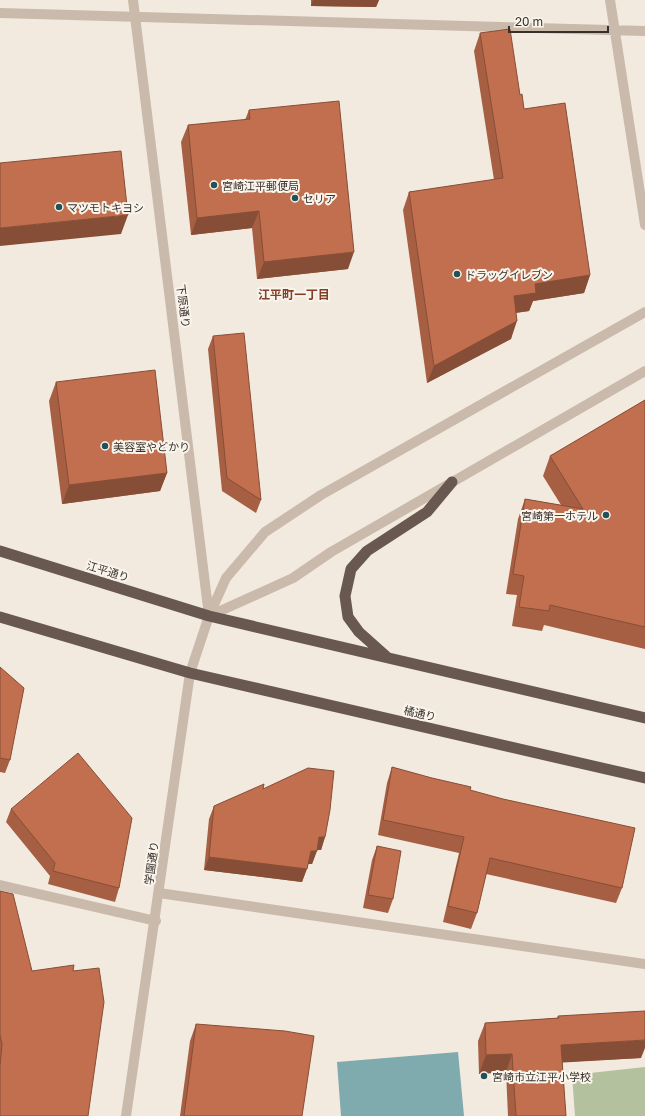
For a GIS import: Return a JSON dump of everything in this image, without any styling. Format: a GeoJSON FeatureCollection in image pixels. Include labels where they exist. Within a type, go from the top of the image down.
{"type":"FeatureCollection","features":[{"type":"Feature","properties":{"kind":"highway"},"geometry":{"type":"LineString","coordinates":[[389,658],[359,632],[348,617],[345,596],[351,569],[367,551],[427,512],[452,482]]}},
{"type":"Feature","properties":{"kind":"highway","name":"江平通り"},"geometry":{"type":"LineString","coordinates":[[0,551],[209,616]]}},
{"type":"Feature","properties":{"kind":"highway"},"geometry":{"type":"LineString","coordinates":[[209,616],[645,718]]}},
{"type":"Feature","properties":{"kind":"highway"},"geometry":{"type":"LineString","coordinates":[[0,617],[190,673]]}},
{"type":"Feature","properties":{"kind":"highway","name":"橘通り"},"geometry":{"type":"LineString","coordinates":[[190,673],[645,778]]}},
{"type":"Feature","properties":{"kind":"street","name":"下原通り"},"geometry":{"type":"LineString","coordinates":[[133,0],[209,616]]}},
{"type":"Feature","properties":{"kind":"street"},"geometry":{"type":"LineString","coordinates":[[610,0],[645,225]]}},
{"type":"Feature","properties":{"kind":"street"},"geometry":{"type":"LineString","coordinates":[[0,13],[645,31]]}},
{"type":"Feature","properties":{"kind":"street","name":"学園通り"},"geometry":{"type":"LineString","coordinates":[[126,1116],[156,921],[190,673],[209,616],[226,578],[265,532],[321,495],[645,312]]}},
{"type":"Feature","properties":{"kind":"street"},"geometry":{"type":"LineString","coordinates":[[209,616],[293,578],[331,552],[645,371]]}},
{"type":"Feature","properties":{"kind":"street"},"geometry":{"type":"LineString","coordinates":[[0,885],[156,921]]}},
{"type":"Feature","properties":{"kind":"street"},"geometry":{"type":"LineString","coordinates":[[159,894],[645,964]]}},
{"type":"Feature","properties":{"kind":"green space"},"geometry":{"type":"Polygon","coordinates":[[[645,1067],[645,1116],[575,1116],[572,1075],[645,1067]]]}},
{"type":"Feature","properties":{"kind":"water"},"geometry":{"type":"Polygon","coordinates":[[[458,1052],[464,1116],[341,1116],[337,1062],[458,1052]]]}},
{"type":"Feature","properties":{"kind":"building"},"geometry":{"type":"Polygon","coordinates":[[[510,29],[520,95],[522,94],[524,109],[565,103],[590,275],[535,284],[536,293],[514,296],[517,321],[434,366],[409,192],[503,178],[480,33],[510,29]]]}},
{"type":"Feature","properties":{"kind":"building","name":"セリア"},"geometry":{"type":"Polygon","coordinates":[[[339,101],[354,252],[264,262],[259,211],[197,218],[188,125],[250,119],[249,110],[339,101]]]}},
{"type":"Feature","properties":{"kind":"building","name":"マツモトキヨシ"},"geometry":{"type":"Polygon","coordinates":[[[121,151],[128,215],[0,228],[0,163],[121,151]]]}},
{"type":"Feature","properties":{"kind":"building"},"geometry":{"type":"Polygon","coordinates":[[[244,333],[261,500],[227,478],[213,336],[244,333]]]}},
{"type":"Feature","properties":{"kind":"building","name":"美容室やどかり"},"geometry":{"type":"Polygon","coordinates":[[[155,370],[167,473],[69,485],[56,382],[155,370]]]}},
{"type":"Feature","properties":{"kind":"building","name":"宮崎第一ホテル"},"geometry":{"type":"Polygon","coordinates":[[[645,400],[645,627],[550,605],[549,611],[519,607],[524,576],[513,574],[525,499],[583,509],[550,456],[645,400]]]}},
{"type":"Feature","properties":{"kind":"building"},"geometry":{"type":"Polygon","coordinates":[[[0,667],[24,688],[10,760],[0,758],[0,667]]]}},
{"type":"Feature","properties":{"kind":"building"},"geometry":{"type":"Polygon","coordinates":[[[78,753],[132,818],[119,888],[53,871],[55,863],[11,809],[78,753]]]}},
{"type":"Feature","properties":{"kind":"building"},"geometry":{"type":"Polygon","coordinates":[[[392,767],[471,787],[470,790],[503,799],[635,828],[622,888],[490,858],[477,913],[448,906],[464,837],[383,820],[392,767]]]}},
{"type":"Feature","properties":{"kind":"building"},"geometry":{"type":"Polygon","coordinates":[[[308,768],[334,771],[330,810],[325,837],[319,837],[317,851],[311,851],[307,869],[209,857],[214,806],[264,784],[263,789],[308,768]]]}},
{"type":"Feature","properties":{"kind":"building"},"geometry":{"type":"Polygon","coordinates":[[[377,846],[401,851],[393,899],[368,895],[377,846]]]}},
{"type":"Feature","properties":{"kind":"building"},"geometry":{"type":"Polygon","coordinates":[[[0,891],[13,894],[32,971],[74,965],[73,971],[99,968],[104,1002],[88,1116],[0,1116],[0,1066],[2,1044],[0,1035],[0,891]]]}},
{"type":"Feature","properties":{"kind":"building"},"geometry":{"type":"Polygon","coordinates":[[[645,1011],[645,1040],[561,1045],[566,1116],[516,1116],[512,1054],[486,1055],[485,1023],[559,1018],[558,1016],[645,1011]]]}},
{"type":"Feature","properties":{"kind":"building"},"geometry":{"type":"Polygon","coordinates":[[[196,1024],[285,1031],[314,1036],[302,1116],[184,1116],[196,1024]]]}},
{"type":"Feature","properties":{"kind":"place","name":"宮崎江平郵便局"},"geometry":{"type":"Point","coordinates":[214,185]}},
{"type":"Feature","properties":{"kind":"place","name":"セリア"},"geometry":{"type":"Point","coordinates":[295,198]}},
{"type":"Feature","properties":{"kind":"place","name":"マツモトキヨシ"},"geometry":{"type":"Point","coordinates":[59,207]}},
{"type":"Feature","properties":{"kind":"place","name":"ドラッグイレブン"},"geometry":{"type":"Point","coordinates":[457,274]}},
{"type":"Feature","properties":{"kind":"place","name":"美容室やどかり"},"geometry":{"type":"Point","coordinates":[105,446]}},
{"type":"Feature","properties":{"kind":"place","name":"宮崎第一ホテル"},"geometry":{"type":"Point","coordinates":[606,515]}},
{"type":"Feature","properties":{"kind":"place","name":"宮崎市立江平小学校"},"geometry":{"type":"Point","coordinates":[484,1076]}},
{"type":"Feature","properties":{"kind":"district","name":"江平町一丁目"},"geometry":{"type":"Point","coordinates":[294,294]}}]}
